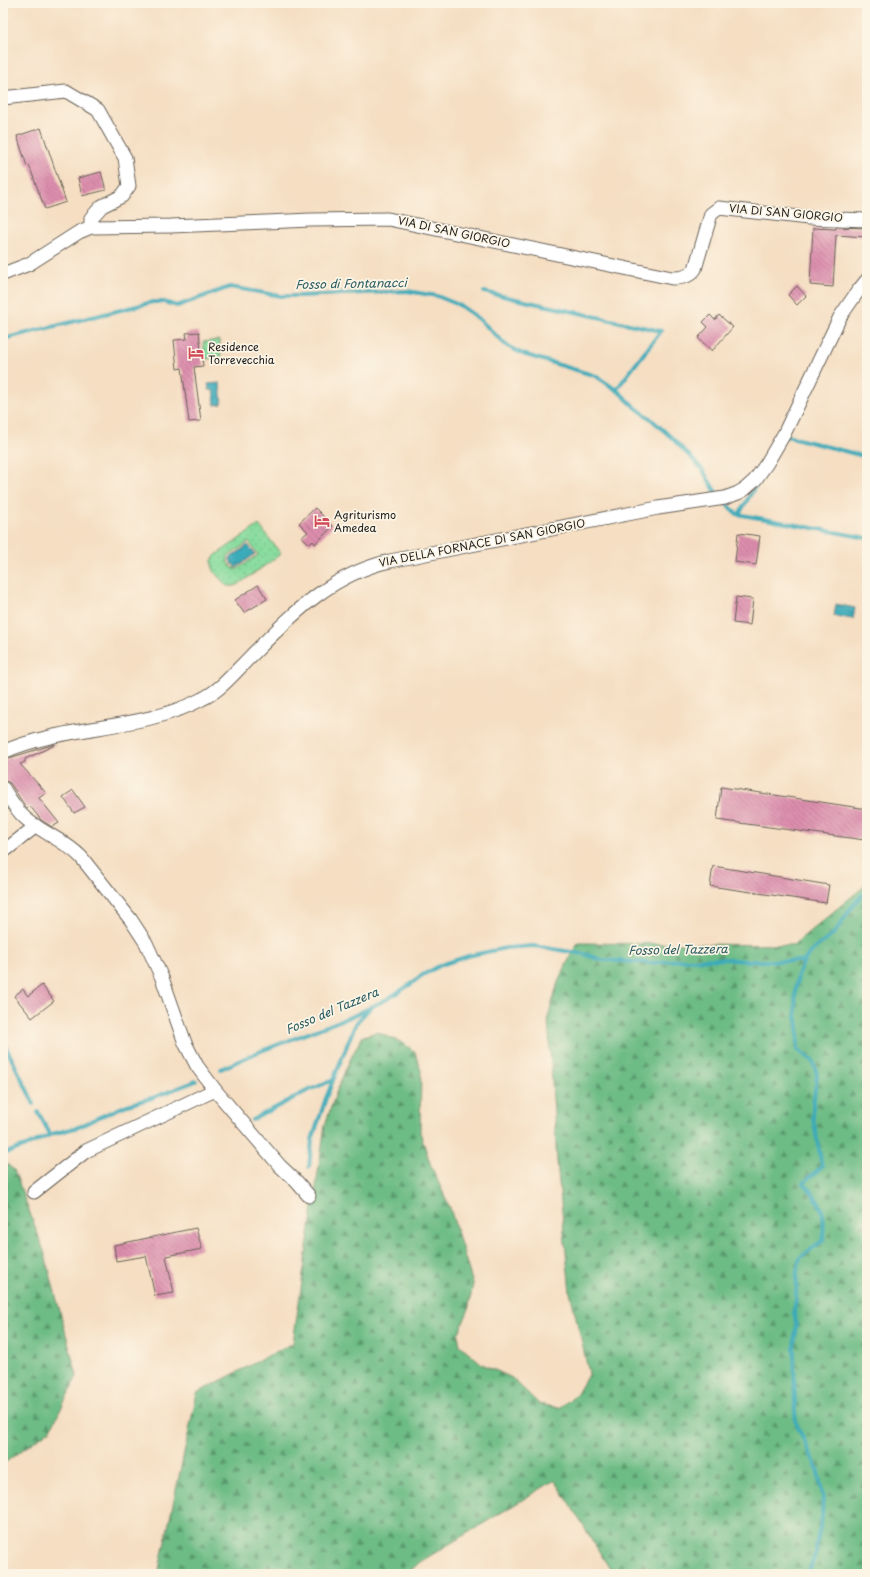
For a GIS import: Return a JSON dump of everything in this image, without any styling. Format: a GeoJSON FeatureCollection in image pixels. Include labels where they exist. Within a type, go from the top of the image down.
{"type":"FeatureCollection","features":[{"type":"Feature","properties":{"kind":"street"},"geometry":{"type":"LineString","coordinates":[[3,98],[66,91],[98,110],[125,158],[129,186],[122,196],[102,206],[91,218],[91,227]]}},
{"type":"Feature","properties":{"kind":"street","name":"VIA DI SAN GIORGIO"},"geometry":{"type":"LineString","coordinates":[[3,274],[29,264],[79,232],[91,227],[388,219],[672,278],[684,277],[693,272],[697,264],[711,214],[718,208],[808,218],[867,220]]}},
{"type":"Feature","properties":{"kind":"street","name":"VIA DELLA FORNACE DI SAN GIORGIO"},"geometry":{"type":"LineString","coordinates":[[3,752],[49,736],[138,720],[176,710],[204,699],[219,688],[282,624],[311,599],[336,582],[369,566],[658,508],[725,498],[738,493],[751,485],[767,463],[784,434],[840,317],[867,280]]}},
{"type":"Feature","properties":{"kind":"street"},"geometry":{"type":"LineString","coordinates":[[3,788],[22,816],[77,853],[138,930],[153,957],[190,1054],[215,1090],[280,1166],[309,1196]]}},
{"type":"Feature","properties":{"kind":"street"},"geometry":{"type":"LineString","coordinates":[[3,852],[36,826]]}},
{"type":"Feature","properties":{"kind":"street"},"geometry":{"type":"LineString","coordinates":[[34,1192],[86,1150],[215,1090]]}},
{"type":"Feature","properties":{"kind":"green space"},"geometry":{"type":"Polygon","coordinates":[[[219,340],[221,357],[205,359],[203,342],[219,340]]]}},
{"type":"Feature","properties":{"kind":"green space"},"geometry":{"type":"Polygon","coordinates":[[[259,525],[281,554],[234,586],[228,586],[214,571],[212,563],[216,555],[259,525]],[[249,542],[227,557],[229,560],[227,561],[232,568],[234,567],[236,570],[258,555],[249,542]]]}},
{"type":"Feature","properties":{"kind":"green space"},"geometry":{"type":"Polygon","coordinates":[[[867,884],[867,1574],[613,1574],[555,1480],[420,1562],[407,1574],[158,1574],[197,1393],[293,1343],[325,1125],[341,1079],[363,1036],[377,1032],[403,1043],[415,1052],[421,1071],[420,1132],[431,1166],[450,1208],[473,1284],[468,1311],[458,1335],[460,1345],[482,1364],[512,1378],[539,1404],[559,1408],[577,1394],[589,1373],[570,1292],[557,1162],[548,1017],[558,982],[577,943],[793,945],[867,884]]]}},
{"type":"Feature","properties":{"kind":"green space"},"geometry":{"type":"Polygon","coordinates":[[[3,1161],[14,1170],[44,1251],[77,1376],[51,1429],[3,1464],[3,1161]]]}},
{"type":"Feature","properties":{"kind":"water"},"geometry":{"type":"Polygon","coordinates":[[[220,383],[222,404],[215,405],[213,390],[209,390],[208,384],[220,383]]]}},
{"type":"Feature","properties":{"kind":"water"},"geometry":{"type":"Polygon","coordinates":[[[248,545],[255,554],[236,568],[234,564],[232,565],[230,558],[248,545]]]}},
{"type":"Feature","properties":{"kind":"water"},"geometry":{"type":"Polygon","coordinates":[[[836,604],[855,608],[853,619],[834,616],[836,604]]]}},
{"type":"Feature","properties":{"kind":"building"},"geometry":{"type":"Polygon","coordinates":[[[41,128],[66,202],[45,209],[29,165],[27,166],[17,136],[41,128]]]}},
{"type":"Feature","properties":{"kind":"building"},"geometry":{"type":"Polygon","coordinates":[[[101,172],[106,190],[82,196],[78,178],[101,172]]]}},
{"type":"Feature","properties":{"kind":"building"},"geometry":{"type":"Polygon","coordinates":[[[836,227],[867,228],[867,237],[836,235],[833,287],[810,285],[813,228],[836,229],[836,227]]]}},
{"type":"Feature","properties":{"kind":"building"},"geometry":{"type":"Polygon","coordinates":[[[797,286],[806,296],[797,305],[788,295],[797,286]]]}},
{"type":"Feature","properties":{"kind":"building"},"geometry":{"type":"Polygon","coordinates":[[[710,315],[715,320],[719,315],[733,327],[712,351],[698,338],[708,327],[703,322],[710,315]]]}},
{"type":"Feature","properties":{"kind":"building"},"geometry":{"type":"Polygon","coordinates":[[[199,332],[203,366],[194,367],[201,421],[189,422],[182,368],[177,369],[174,340],[187,339],[186,333],[199,332]]]}},
{"type":"Feature","properties":{"kind":"building"},"geometry":{"type":"Polygon","coordinates":[[[315,508],[333,526],[315,544],[313,541],[310,544],[302,537],[308,532],[299,523],[315,508]]]}},
{"type":"Feature","properties":{"kind":"building"},"geometry":{"type":"Polygon","coordinates":[[[738,533],[760,536],[756,565],[735,562],[738,533]]]}},
{"type":"Feature","properties":{"kind":"building"},"geometry":{"type":"Polygon","coordinates":[[[258,585],[267,599],[244,613],[235,600],[258,585]]]}},
{"type":"Feature","properties":{"kind":"building"},"geometry":{"type":"Polygon","coordinates":[[[736,597],[753,599],[750,625],[733,623],[736,597]]]}},
{"type":"Feature","properties":{"kind":"building"},"geometry":{"type":"Polygon","coordinates":[[[55,744],[25,759],[25,762],[20,764],[46,793],[39,798],[59,823],[52,827],[41,820],[30,806],[27,809],[10,783],[3,780],[3,760],[55,744]]]}},
{"type":"Feature","properties":{"kind":"building"},"geometry":{"type":"Polygon","coordinates":[[[721,787],[867,809],[865,840],[717,820],[721,787]]]}},
{"type":"Feature","properties":{"kind":"building"},"geometry":{"type":"Polygon","coordinates":[[[73,790],[85,807],[74,813],[63,797],[73,790]]]}},
{"type":"Feature","properties":{"kind":"building"},"geometry":{"type":"Polygon","coordinates":[[[713,866],[829,885],[826,903],[710,886],[713,866]]]}},
{"type":"Feature","properties":{"kind":"building"},"geometry":{"type":"Polygon","coordinates":[[[42,985],[54,1001],[32,1018],[14,996],[23,989],[28,996],[42,985]]]}},
{"type":"Feature","properties":{"kind":"building"},"geometry":{"type":"Polygon","coordinates":[[[196,1228],[202,1249],[166,1256],[174,1293],[155,1296],[146,1256],[116,1261],[114,1245],[196,1228]]]}},
{"type":"Feature","properties":{"kind":"waterway","name":"Fosso di Fontanacci"},"geometry":{"type":"LineString","coordinates":[[3,339],[153,302],[164,302],[177,306],[230,287],[281,296],[407,291],[437,296],[459,305],[478,318],[507,346],[523,354],[596,376],[618,391],[672,438],[702,469],[718,496]]}},
{"type":"Feature","properties":{"kind":"waterway"},"geometry":{"type":"LineString","coordinates":[[484,292],[661,331],[616,390]]}},
{"type":"Feature","properties":{"kind":"waterway"},"geometry":{"type":"LineString","coordinates":[[786,437],[787,436],[867,457]]}},
{"type":"Feature","properties":{"kind":"waterway"},"geometry":{"type":"LineString","coordinates":[[739,514],[755,487]]}},
{"type":"Feature","properties":{"kind":"waterway","name":"Fosso di Fontanacci"},"geometry":{"type":"LineString","coordinates":[[723,501],[737,514],[867,538]]}},
{"type":"Feature","properties":{"kind":"waterway"},"geometry":{"type":"LineString","coordinates":[[808,1574],[817,1550],[816,1547],[822,1517],[823,1496],[817,1468],[796,1423],[794,1348],[796,1322],[794,1312],[797,1270],[800,1258],[823,1240],[824,1222],[822,1209],[811,1191],[804,1184],[807,1179],[822,1166],[813,1118],[817,1075],[813,1061],[798,1050],[798,1024],[795,999],[797,981],[802,964],[816,948],[833,935],[853,905],[867,892]]}},
{"type":"Feature","properties":{"kind":"waterway","name":"Fosso del Tazzera"},"geometry":{"type":"LineString","coordinates":[[221,1069],[256,1053],[355,1015],[389,998],[421,976],[441,965],[468,956],[506,948],[534,946],[584,954],[602,960],[651,963],[680,960],[723,959],[746,961],[805,961]]}},
{"type":"Feature","properties":{"kind":"waterway"},"geometry":{"type":"LineString","coordinates":[[309,1167],[312,1140],[326,1098],[353,1030],[357,1022],[369,1009]]}},
{"type":"Feature","properties":{"kind":"waterway"},"geometry":{"type":"LineString","coordinates":[[3,1041],[34,1104]]}},
{"type":"Feature","properties":{"kind":"waterway"},"geometry":{"type":"LineString","coordinates":[[252,1120],[305,1092],[333,1080]]}},
{"type":"Feature","properties":{"kind":"waterway","name":"Fosso del Tazzera"},"geometry":{"type":"LineString","coordinates":[[3,1154],[26,1146],[52,1134],[79,1127],[127,1105],[152,1098],[196,1081]]}},
{"type":"Feature","properties":{"kind":"waterway"},"geometry":{"type":"LineString","coordinates":[[38,1112],[50,1134]]}},
{"type":"Feature","properties":{"kind":"place","name":"Residence Torrevecchia"},"geometry":{"type":"Point","coordinates":[196,353]}},
{"type":"Feature","properties":{"kind":"place","name":"Agriturismo Amedea"},"geometry":{"type":"Point","coordinates":[322,521]}}]}
